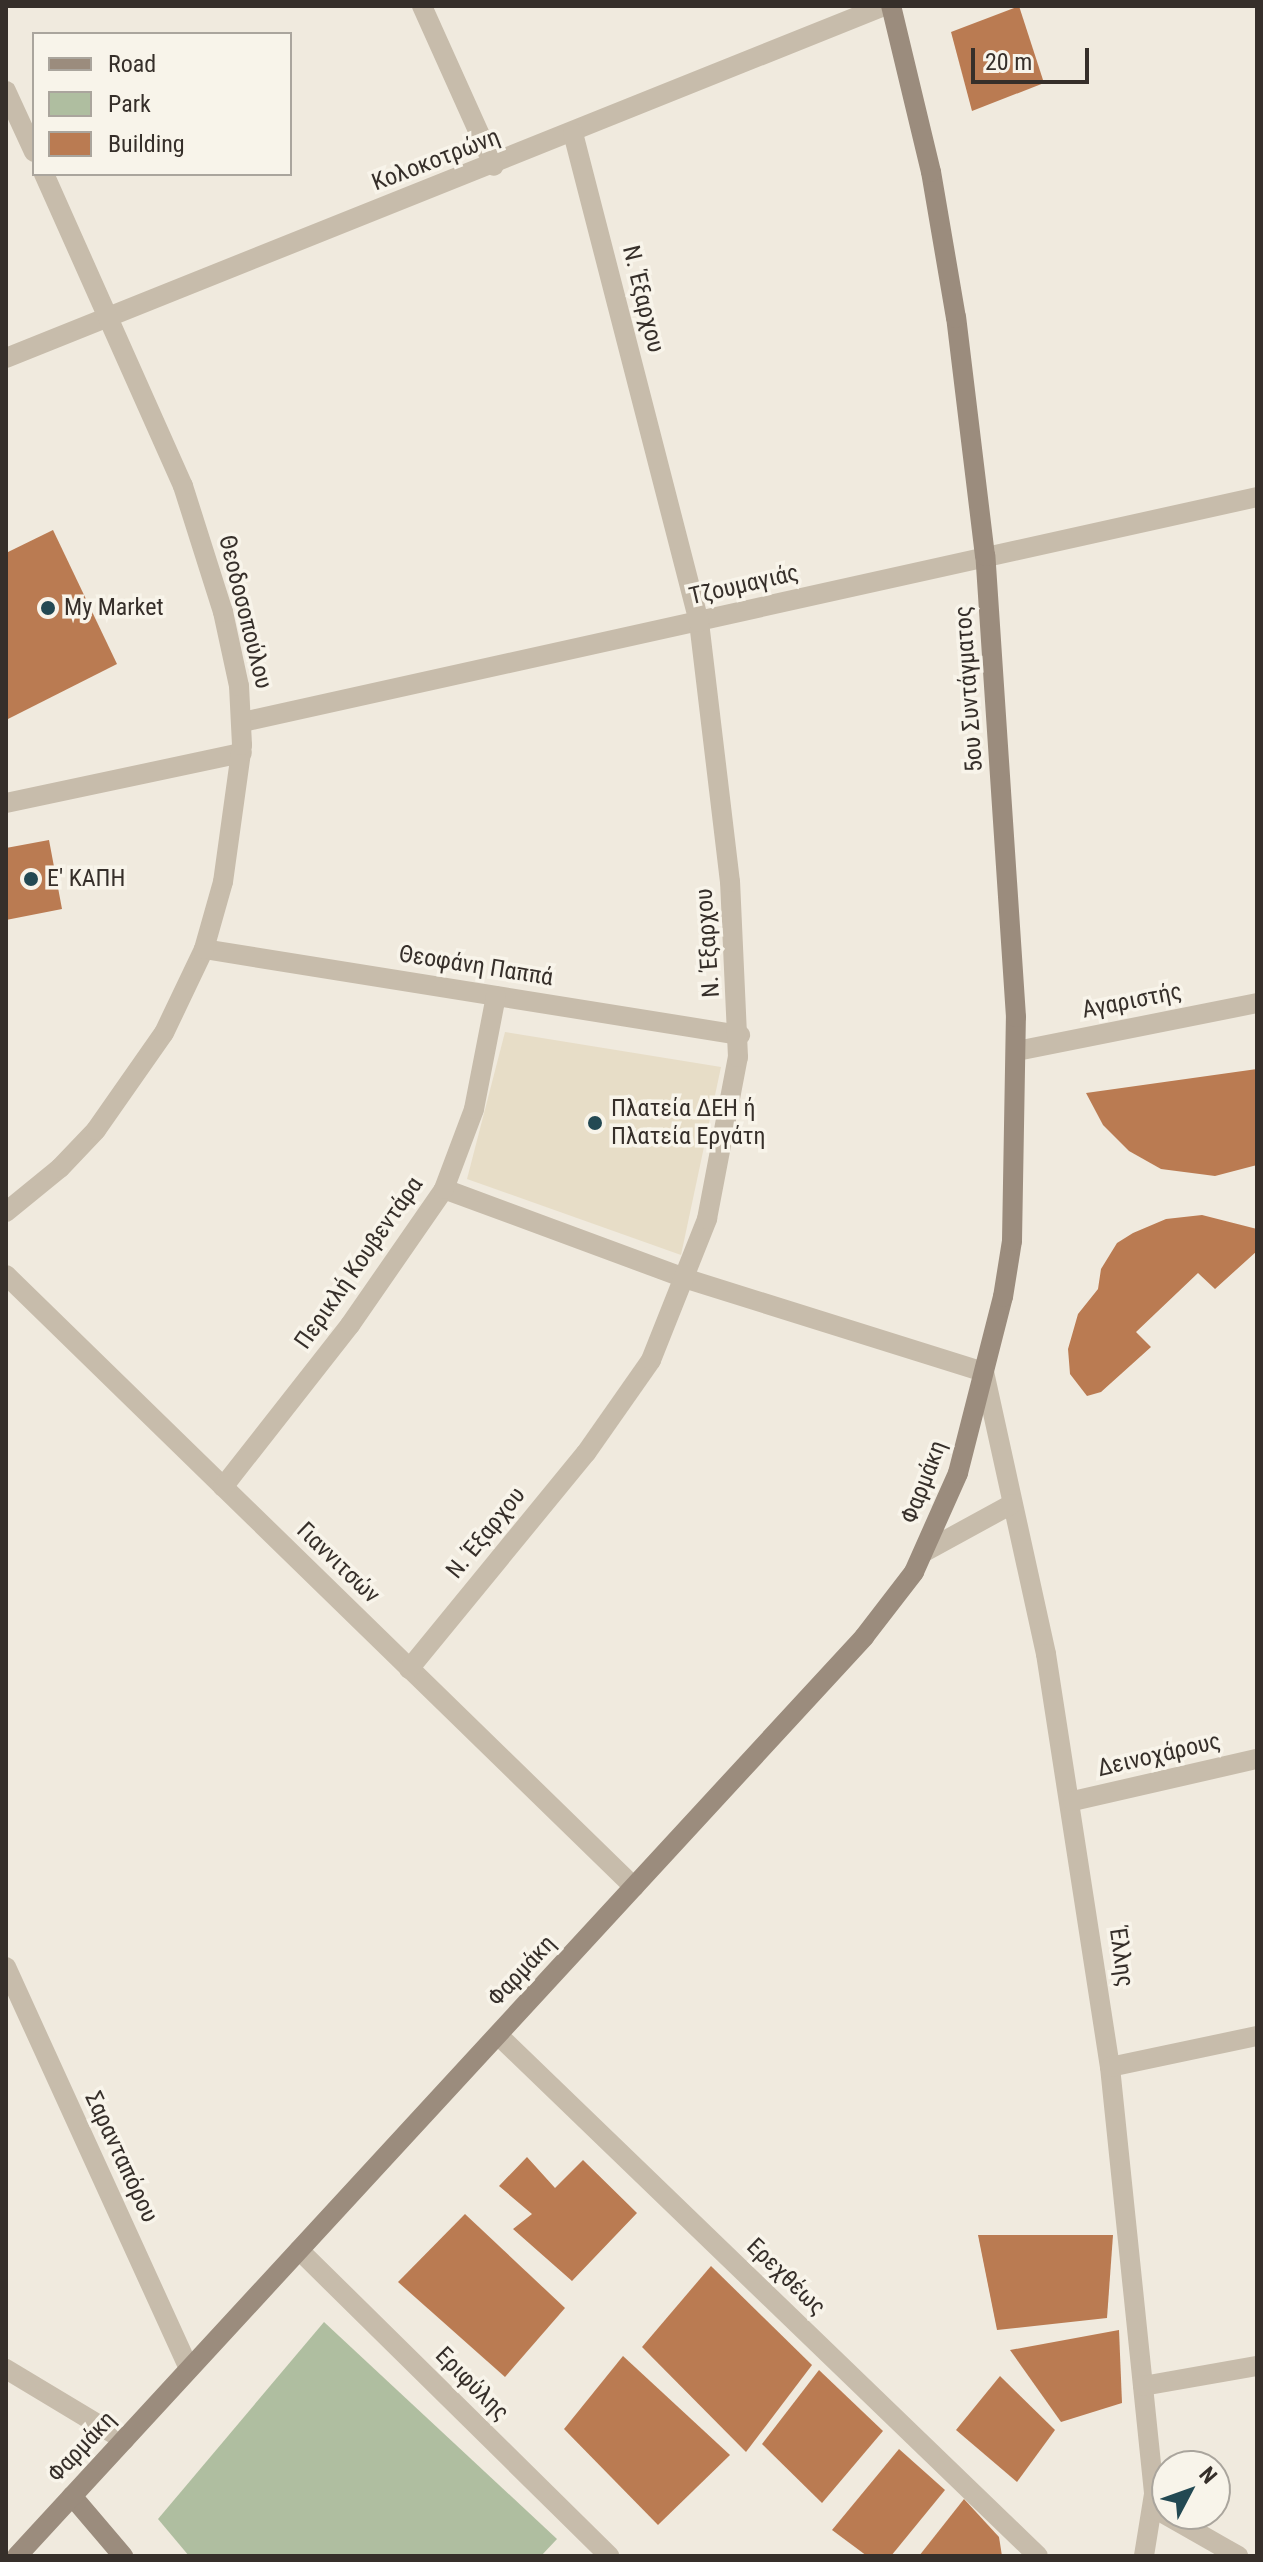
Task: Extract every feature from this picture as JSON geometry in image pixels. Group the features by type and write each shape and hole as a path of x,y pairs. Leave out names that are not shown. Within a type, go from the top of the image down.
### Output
{"street":[{"path":"422,6 494,166"},
{"name":"Κολοκοτρώνη","path":"6,358 494,166 884,6"},
{"name":"5ου Συντάγματος","path":"891,6 944,238 985,556 1017,1051 1012,1241 984,1372"},
{"path":"6,91 32,148"},
{"name":"Ν. Έξαρχου","path":"409,1669 631,1391 687,1279 728,1131 740,1035 730,882 699,622 573,133"},
{"name":"Θεοδοσοπούλου","path":"6,1212 60,1168 132,1084 164,1033 204,949 236,816 242,753 243,722 223,612 198,530 109,315 45,176"},
{"name":"Τζουμαγιάς","path":"243,722 1257,497"},
{"path":"6,803 242,753"},
{"name":"Θεοφάνη Παππά","path":"204,949 740,1035"},
{"name":"Περικλή Κουβεντάρα","path":"223,1487 350,1325 444,1189 474,1109 496,996"},
{"name":"Αγαριστής","path":"1017,1051 1257,1003"},
{"path":"444,1189 687,1279 984,1372"},
{"name":"Γιαννιτσών","path":"6,1275 634,1887"},
{"name":"Έλλης","path":"984,1372 1073,1801 1110,2067 1151,2475"},
{"name":"Φαρμάκη","path":"17,2556 873,1628 926,1551 962,1459 984,1372"},
{"path":"926,1551 1012,1504"},
{"name":"Δεινοχάρους","path":"1073,1801 1257,1759"},
{"name":"Σαρανταπόρου","path":"6,1967 189,2368"},
{"name":"Ερεχθέως","path":"498,2035 1038,2556"},
{"path":"1110,2067 1257,2036"},
{"name":"Εριφύλης","path":"299,2250 609,2556"},
{"path":"1143,2386 1257,2366"},
{"path":"6,2369 124,2440"},
{"path":"72,2496 123,2556"},
{"name":"Έλλης","path":"1144,2556 1151,2522"},
{"path":"1192,2530 1238,2556"}],"green space":[{"path":"324,2322 557,2539 541,2556 189,2556 158,2519"}],"shaded area":[{"name":"Πλατεία ΔΕΗ ή Πλατεία Εργάτη","path":"505,1032 721,1067 681,1255 467,1179"}],"building":[{"path":"1019,6 1044,83 972,111 951,32"},
{"name":"My Market","path":"53,530 117,664 6,720 6,553"},
{"name":"Ε' ΚΑΠΗ","path":"49,840 62,909 6,920 6,848"},
{"path":"1257,1069 1257,1165 1215,1176 1161,1169 1129,1151 1103,1125 1086,1093"},
{"path":"1202,1215 1257,1229 1257,1251 1215,1289 1198,1273 1136,1332 1151,1347 1101,1392 1087,1396 1070,1374 1068,1349 1078,1314 1098,1289 1101,1269 1117,1243 1166,1219"},
{"path":"527,2157 555,2188 583,2160 637,2213 572,2281 513,2229 532,2214 499,2186"},
{"path":"465,2214 565,2308 505,2377 398,2282"},
{"path":"978,2235 1113,2235 1107,2318 997,2330"},
{"path":"711,2266 812,2365 746,2452 642,2347"},
{"path":"1119,2330 1122,2403 1061,2422 1010,2350"},
{"path":"623,2356 730,2455 658,2525 564,2429"},
{"path":"819,2370 883,2431 822,2503 762,2444"},
{"path":"1000,2376 1055,2430 1017,2482 956,2430"},
{"path":"899,2449 945,2490 891,2556 867,2556 832,2530"},
{"path":"964,2499 999,2537 1002,2556 919,2556"}],"place":[{"name":"My Market","path":"48,608"},
{"name":"Ε' ΚΑΠΗ","path":"31,879"},
{"name":"Πλατεία ΔΕΗ ή Πλατεία Εργάτη","path":"595,1123"}]}
